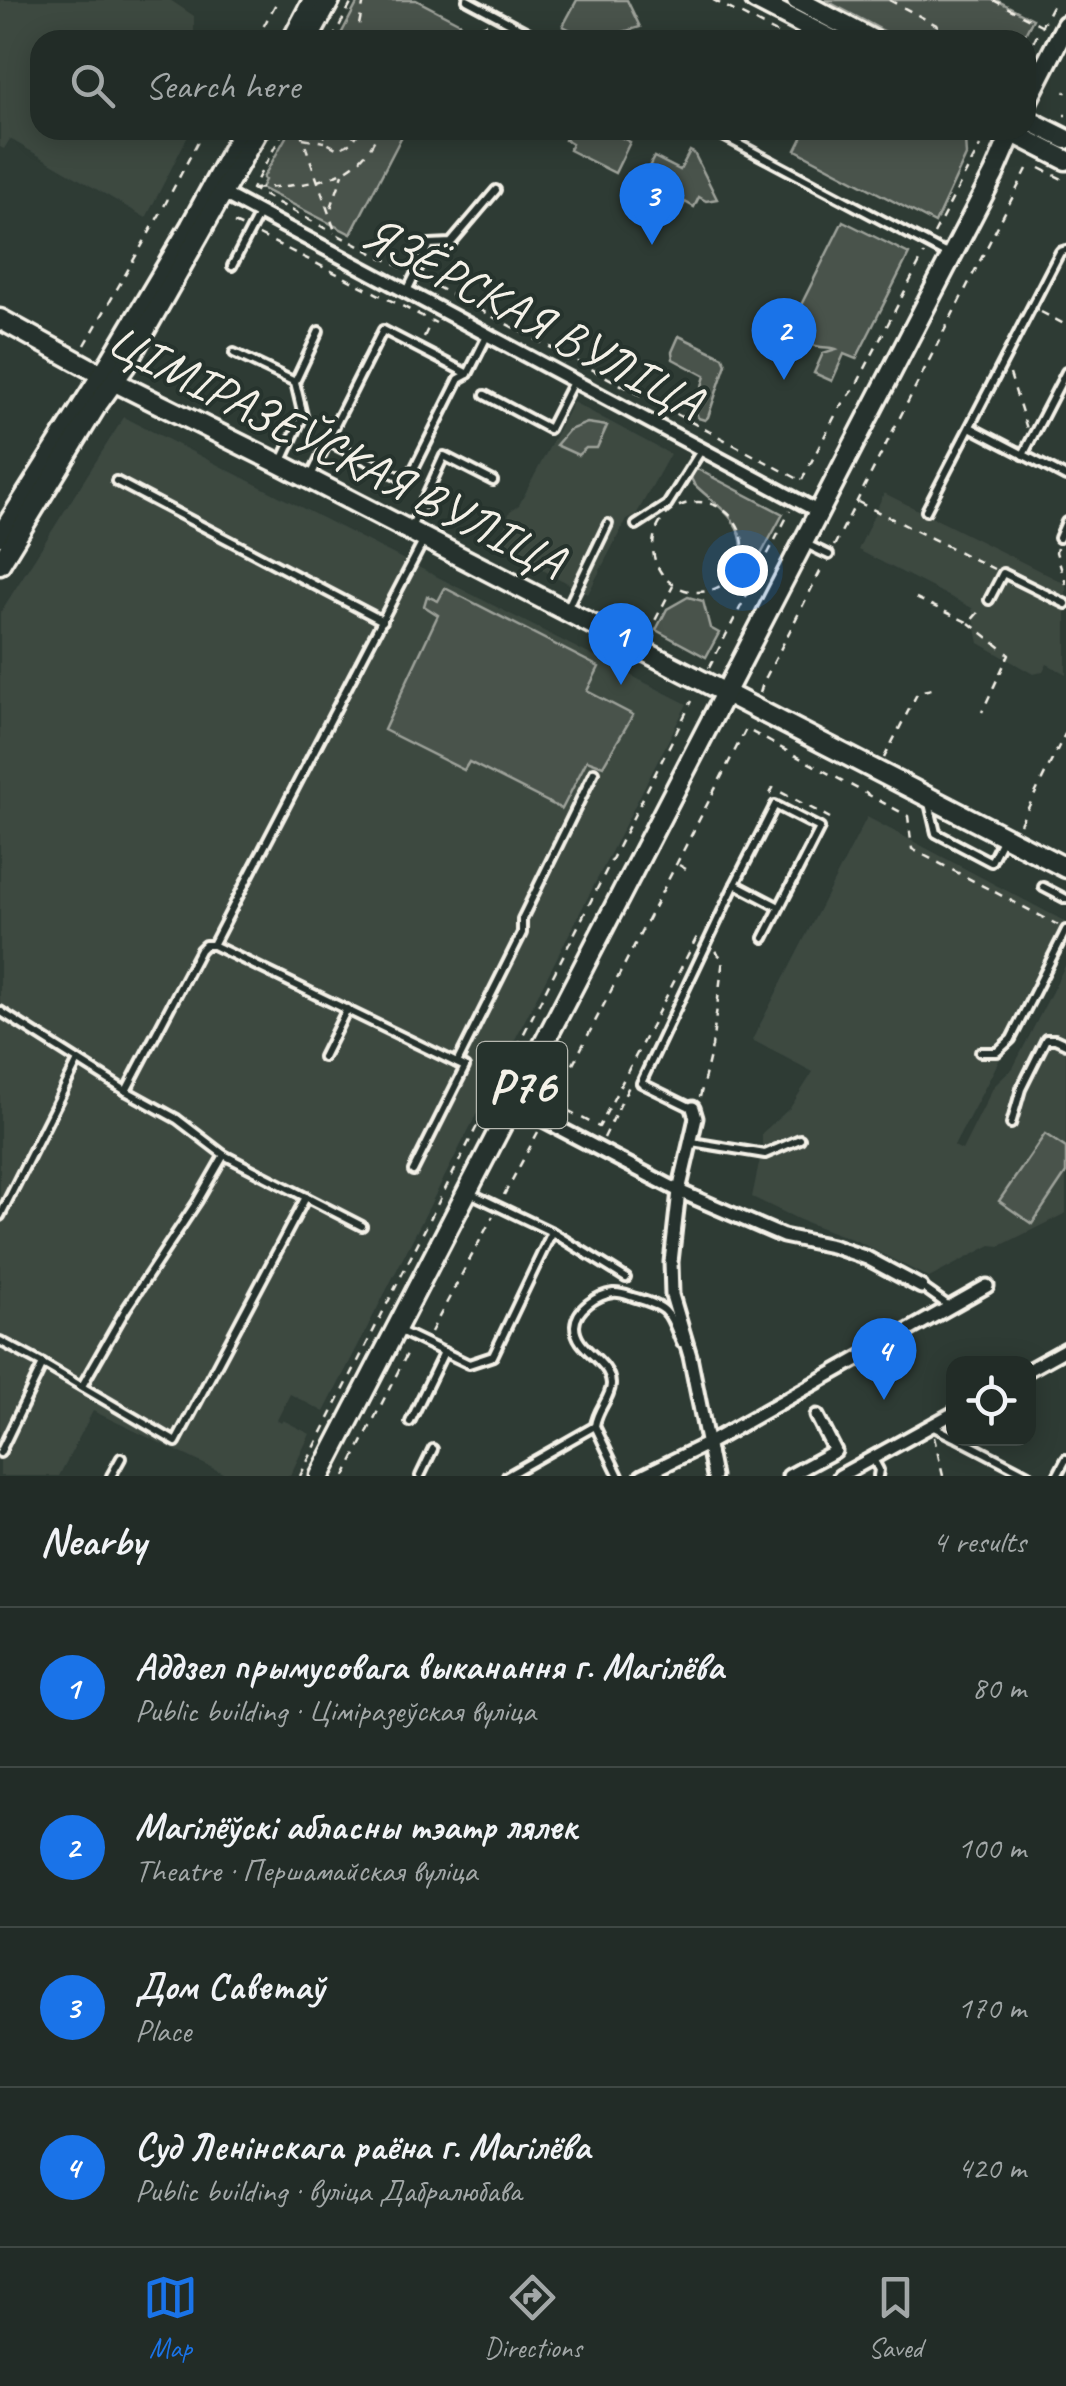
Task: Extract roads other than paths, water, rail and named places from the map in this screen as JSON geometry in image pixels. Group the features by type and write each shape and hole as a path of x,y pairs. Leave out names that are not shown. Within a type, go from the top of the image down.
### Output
{"main road":[{"path":"297,30 313,0"},
{"path":"314,30 330,0"},
{"path":"755,0 814,30"},
{"path":"797,0 855,30"},
{"path":"1036,84 1066,25"},
{"path":"1036,133 1066,140"},
{"path":"217,191 239,140"},
{"path":"0,564 217,191 251,140"},
{"name":"Р76","path":"320,1476 1010,140"},
{"path":"1034,140 1066,160"},
{"name":"ЦІМІРАЗЕЎСКАЯ ВУЛІЦА","path":"0,318 108,378 724,694 927,797 1011,833 1066,868"},
{"path":"0,536 108,378"}],"street":[{"name":"ЯЗЁРСКАЯ ВУЛІЦА","path":"217,191 819,512"},
{"path":"513,1104 680,1191 782,1236 867,1258 921,1287"},
{"path":"694,1113 671,1262 672,1295 690,1356 714,1476"},
{"path":"642,1476 707,1444 988,1286"},
{"path":"1036,1366 1066,1349"},
{"path":"790,1476 835,1450 818,1416"},
{"path":"840,1476 946,1418"}],"lane":[{"path":"467,0 523,30"},
{"path":"731,140 951,256"},
{"path":"406,292 430,244 451,242 496,190"},
{"path":"232,266 259,214"},
{"path":"926,511 1060,252 1066,250"},
{"path":"309,479 383,330 468,374"},
{"path":"280,464 304,416 295,382 319,331"},
{"path":"328,441 408,481 460,379 468,374 488,334"},
{"path":"234,353 295,382"},
{"path":"1023,455 1064,383 1066,372"},
{"path":"485,394 549,429 574,380"},
{"path":"970,427 1066,477"},
{"path":"636,526 668,505 702,449"},
{"path":"213,945 383,621 406,570 444,456 493,481"},
{"path":"116,481 383,621"},
{"path":"1059,538 1066,522"},
{"path":"566,612 608,524"},
{"path":"803,542 829,555"},
{"path":"990,600 1003,573 1066,604"},
{"path":"457,1063 522,932 522,919 594,772"},
{"path":"927,797 936,833 991,862 1011,833"},
{"path":"694,1113 641,1082 775,805 820,828 764,938"},
{"path":"735,884 779,908"},
{"path":"1043,887 1066,899"},
{"path":"980,1052 997,1052 1010,1039 1066,930"},
{"path":"126,1092 200,950 213,945 466,1067 414,1171"},
{"path":"322,1057 346,1009"},
{"path":"0,1011 126,1092 177,1119 224,1155 362,1226"},
{"path":"1011,1124 1022,1089 1046,1039 1066,1044"},
{"path":"0,1216 78,1061"},
{"path":"692,1142 765,1154 800,1140"},
{"path":"82,1386 224,1155"},
{"path":"468,1192 552,1232 626,1278"},
{"path":"0,1341 176,1442 306,1197"},
{"path":"397,1330 469,1364 493,1356 552,1232"},
{"path":"921,1287 950,1306"},
{"path":"619,1476 596,1426 596,1414 611,1383 608,1372 579,1340 575,1328 578,1318 588,1303 618,1292 660,1305 666,1309 682,1347 690,1356"},
{"path":"410,1422 444,1352"},
{"path":"0,1453 43,1364"},
{"path":"507,1476 596,1426"},
{"path":"932,1426 946,1433"},
{"path":"971,1446 1030,1476"},
{"path":"420,1476 433,1449"},
{"path":"112,1476 121,1458"},
{"path":"873,1458 878,1476"},
{"path":"1056,1476 1066,1459"}],"place":[{"name":"Дом Саветаў","path":"652,245"},
{"name":"Магілёўскі абласны тэатр лялек","path":"784,380"},
{"name":"Аддзел прымусовага выканання г. Магілёва","path":"621,685"},
{"name":"Суд Ленінскага раёна г. Магілёва","path":"884,1400"}]}
